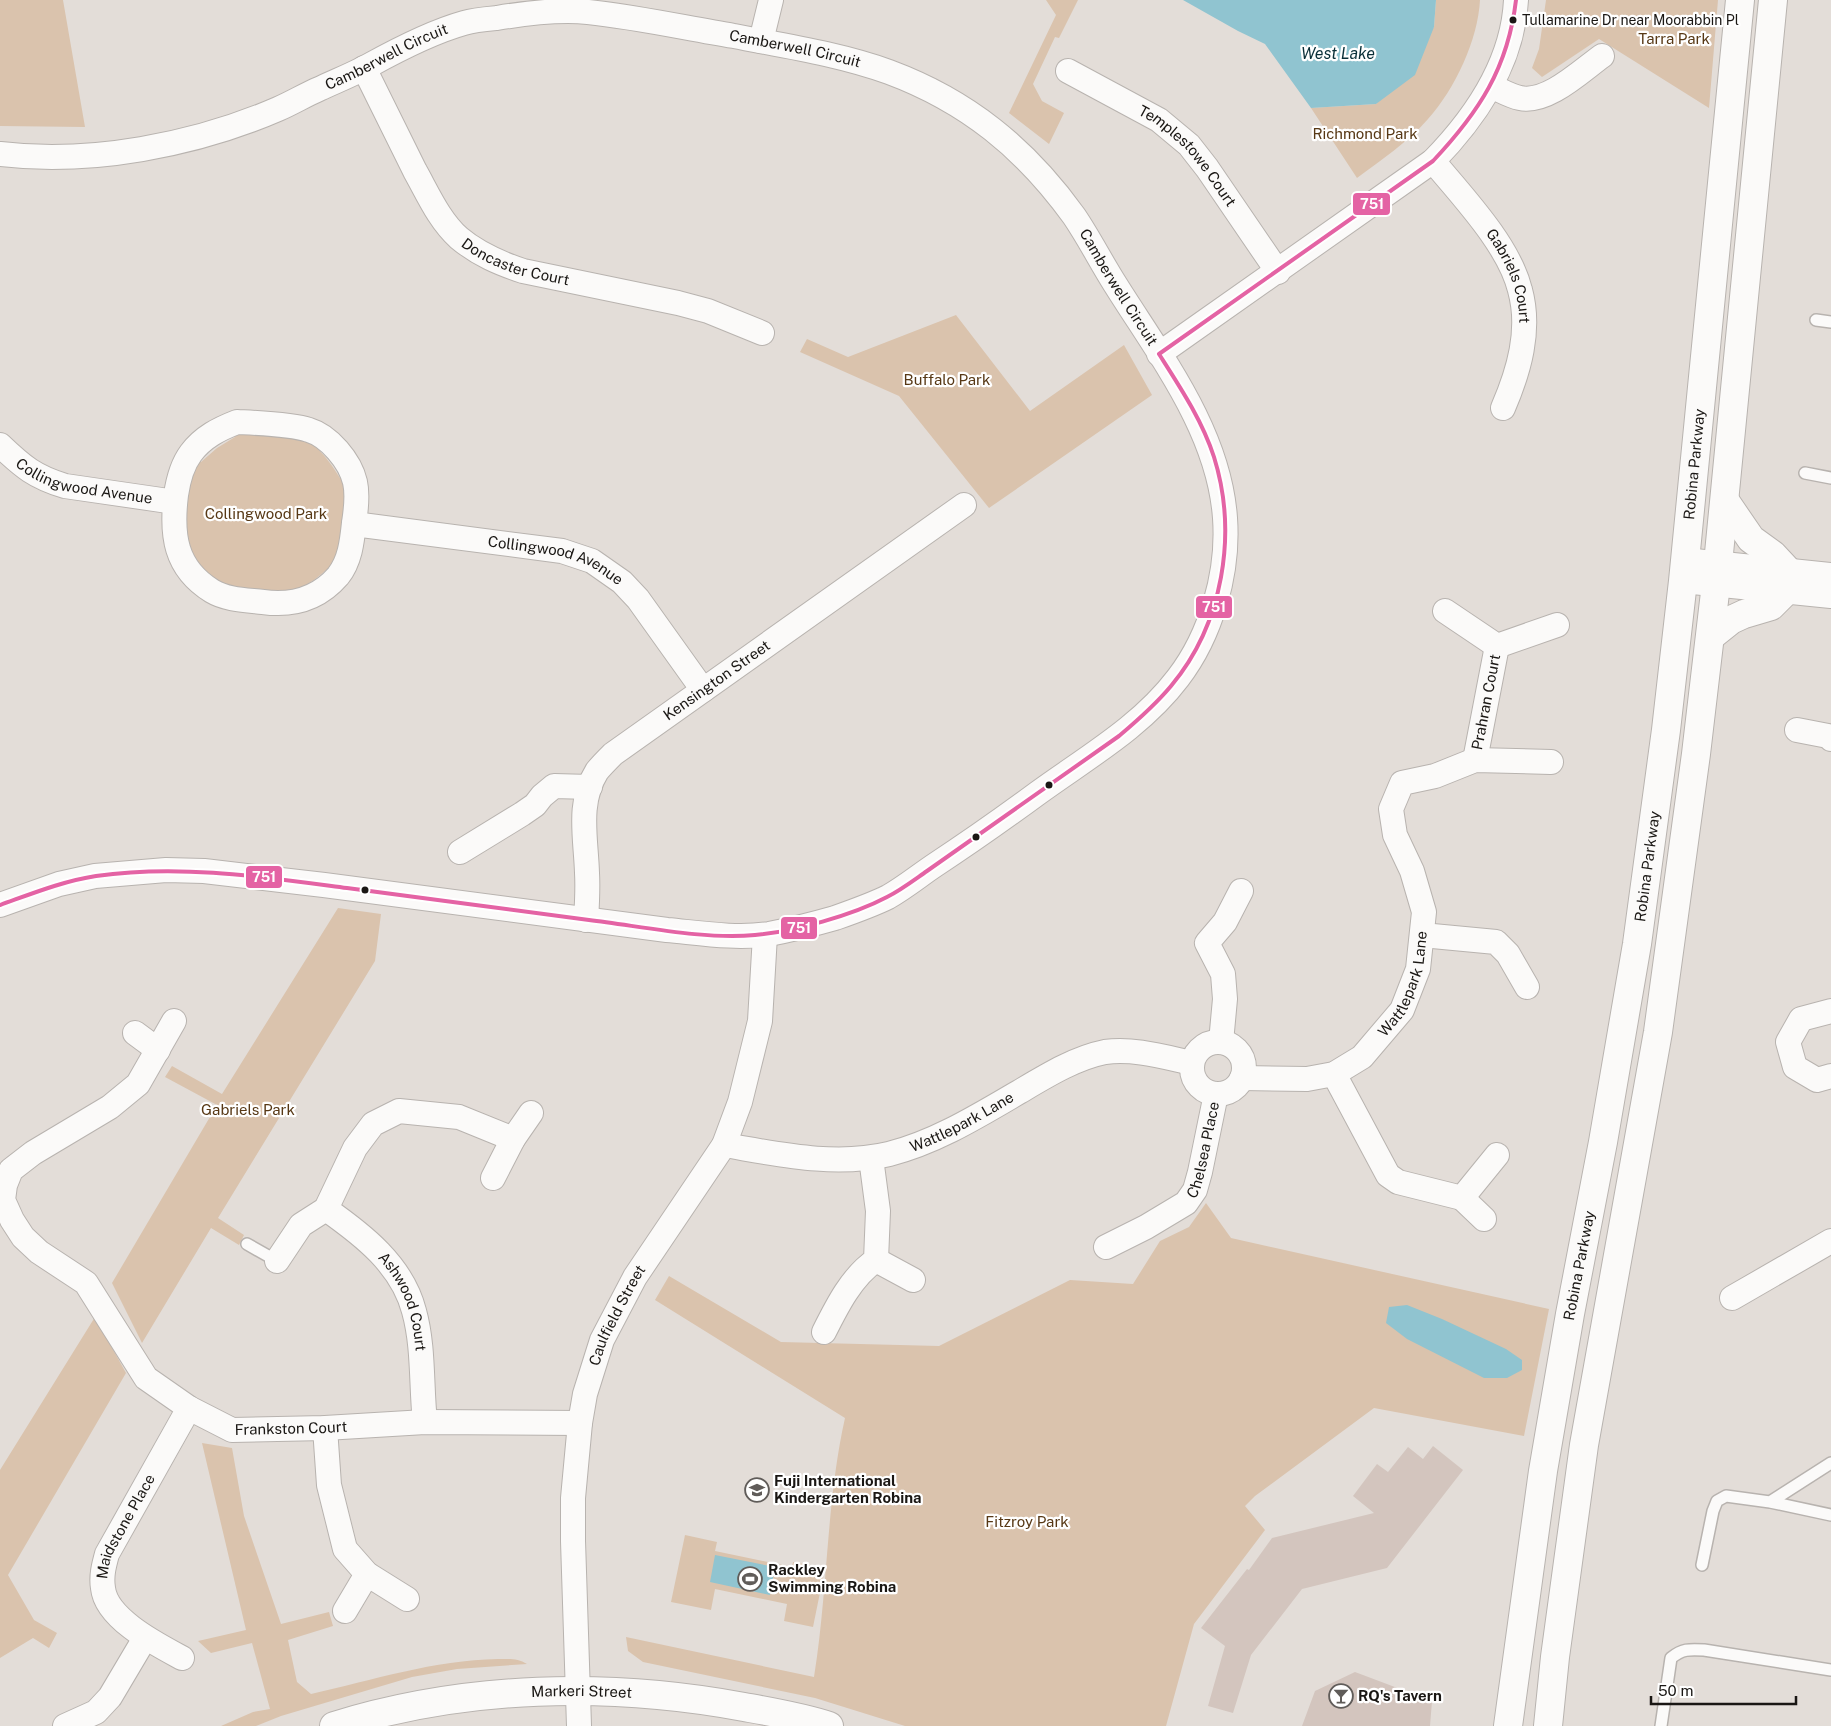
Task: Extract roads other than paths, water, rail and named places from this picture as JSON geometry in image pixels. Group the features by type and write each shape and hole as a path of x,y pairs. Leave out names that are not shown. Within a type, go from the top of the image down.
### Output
{"main road":[{"name":"Robina Parkway","path":"1508,1726 1545,1461 1637,944 1666,730 1684,570 1740,0"},
{"path":"1548,1726 1555,1657 1584,1445 1658,1032 1696,754 1725,501 1773,0"},
{"path":"1711,636 1731,620 1771,606 1787,581 1773,556 1751,539 1725,501"},
{"name":"Markeri Street","path":"334,1726 407,1707 465,1698 578,1690 675,1696 714,1701 829,1726"}],"street":[{"path":"761,41 771,0"},
{"path":"1159,354 1433,161 1465,127 1491,86 1510,40 1516,0"},
{"name":"Camberwell Circuit","path":"0,154 51,157 86,155 163,144 237,125 280,109 398,50 464,23 520,14 584,12 761,41 840,58 883,70 939,94 992,128 1021,152 1044,177 1077,221 1203,429 1215,460 1226,520 1225,550 1216,601 1198,646 1182,674 1150,710 1124,732 977,837 887,897 837,917 765,935 717,935 586,920 324,885 204,871 166,870 95,876 59,884 0,905"},
{"path":"1491,86 1520,98 1540,97 1602,56"},
{"name":"Doncaster Court","path":"364,68 439,215 457,236 477,252 498,263 523,271 678,303 708,311 762,332"},
{"name":"Templestowe Court","path":"1068,72 1159,120 1189,145 1207,168 1278,272"},
{"name":"Gabriels Court","path":"1433,161 1469,204 1496,242 1516,276 1521,291 1524,336 1518,370 1503,408"},
{"name":"Collingwood Avenue","path":"238,422 272,424 308,430 320,435 332,444 349,468 355,482 354,524 353,540 345,567 337,577 316,594 304,600 291,603 272,603 226,597 213,592 192,573 180,557 173,532 178,485 190,454 211,434 238,422"},
{"name":"Collingwood Avenue","path":"0,445 26,469 49,481 65,486 175,502"},
{"name":"Kensington Street","path":"586,920 587,874 583,826 585,805 590,787 598,771 613,754 964,506"},
{"name":"Collingwood Avenue","path":"354,524 555,550 592,561 622,582 638,599 703,690"},
{"path":"1684,570 1787,581 1831,596"},
{"path":"1787,581 1831,575"},
{"name":"Prahran Court","path":"1445,611 1496,646"},
{"name":"Prahran Court","path":"1496,646 1557,625"},
{"name":"Prahran Court","path":"1475,760 1496,646"},
{"path":"1797,730 1828,736 1831,739"},
{"name":"Prahran Court","path":"1402,783 1435,776 1475,760 1551,762"},
{"name":"Wattlepark Lane","path":"1242,1078 1307,1079 1334,1074 1362,1057 1402,1010 1418,969 1424,912 1412,871 1395,835 1391,809 1402,783"},
{"path":"460,852 522,814 554,786 590,787"},
{"path":"1221,1042 1225,998 1223,974 1207,943 1225,922 1241,891"},
{"name":"Caulfield Street","path":"579,1726 573,1515 580,1423 586,1394 602,1340 635,1277 724,1146 740,1102 760,1020 765,935"},
{"path":"1422,935 1496,942 1508,954 1527,987"},
{"path":"1831,1011 1801,1019 1788,1042 1795,1067 1817,1080 1831,1076"},
{"name":"Frankston Court","path":"174,1021 138,1084 110,1107 33,1153 12,1170 5,1185 3,1200 12,1220 23,1237 39,1252 86,1283 146,1378 189,1408 232,1430 324,1428 425,1422 580,1423"},
{"path":"134,1033 158,1050"},
{"path":"1221,1042 1230,1044 1238,1051 1244,1069 1242,1078 1233,1089 1225,1093 1216,1094 1202,1089 1195,1081 1192,1063 1197,1051 1204,1045 1221,1042"},
{"name":"Wattlepark Lane","path":"724,1146 835,1160 870,1158 921,1144 950,1131 1071,1063 1105,1052 1132,1052 1192,1063"},
{"path":"1334,1074 1388,1175 1398,1182 1462,1198 1484,1219"},
{"name":"Chelsea Place","path":"1106,1248 1186,1203 1195,1190 1200,1172 1216,1094"},
{"path":"277,1261 301,1225 326,1209 355,1148 373,1124 399,1111 459,1117 513,1139"},
{"path":"493,1178 513,1139 531,1113"},
{"path":"1462,1198 1497,1156"},
{"path":"870,1158 878,1211 876,1260"},
{"name":"Ashwood Court","path":"326,1209 352,1227 380,1252 400,1278 414,1311 420,1350 425,1422"},
{"path":"1732,1298 1831,1241"},
{"path":"876,1260 913,1280"},
{"path":"824,1332 837,1307 853,1283 866,1266 876,1260"},
{"name":"Maidstone Place","path":"182,1658 145,1638 123,1620 110,1605 103,1590 102,1571 107,1554 189,1408"},
{"path":"324,1428 329,1485 345,1549 367,1574 407,1599"},
{"path":"345,1611 367,1574"},
{"path":"64,1726 96,1712 110,1697 145,1638"}],"lane":[{"path":"1816,320 1831,322"},
{"path":"1805,473 1831,478"},
{"path":"247,1244 277,1261"},
{"path":"1770,1502 1831,1463"},
{"path":"1702,1565 1713,1511 1717,1501 1726,1496 1770,1502 1831,1515"},
{"path":"1661,1726 1671,1658 1689,1648 1831,1670"}],"water":[{"name":"West Lake","path":"1183,0 1436,0 1434,27 1415,75 1376,104 1311,108 1265,44"},
{"path":"1407,1305 1506,1349 1522,1360 1522,1370 1507,1378 1484,1378 1407,1339 1386,1323 1389,1307"},
{"path":"715,1555 775,1567 770,1595 710,1582"}],"place":[{"name":"Tullamarine Dr near Moorabbin Pl","path":"1513,20"},
{"name":"Fuji International Kindergarten Robina","path":"757,1490"},
{"name":"Rackley Swimming Robina","path":"750,1579"},
{"name":"RQ's Tavern","path":"1341,1696"}],"park label":[{"name":"Tarra Park","path":"1674,39"},
{"name":"Richmond Park","path":"1365,134"},
{"name":"Buffalo Park","path":"947,380"},
{"name":"Collingwood Park","path":"266,514"},
{"name":"Gabriels Park","path":"248,1110"},
{"name":"Fitzroy Park","path":"1027,1522"}]}
